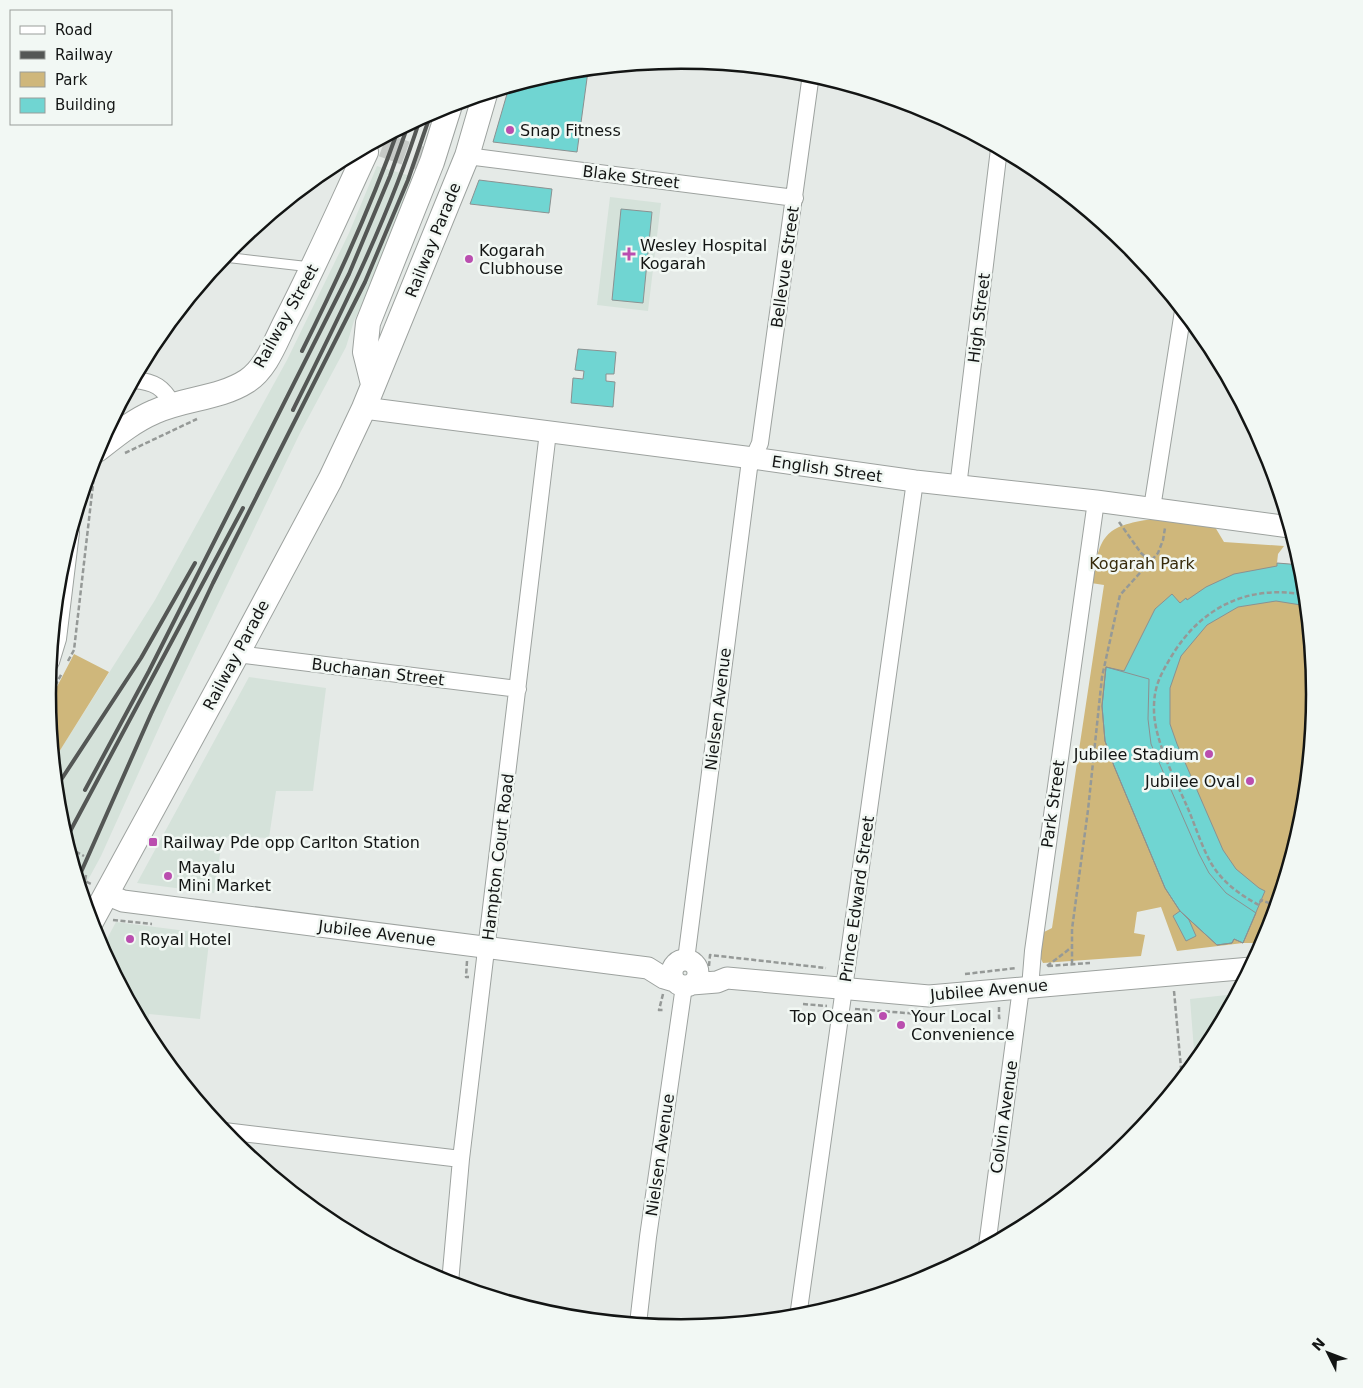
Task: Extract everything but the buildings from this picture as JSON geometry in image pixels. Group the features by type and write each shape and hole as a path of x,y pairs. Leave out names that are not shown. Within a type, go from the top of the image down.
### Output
{"main road":[{"name":"Railway Parade","path":"102,921 106,894 238,654 325,489 364,408 467,156 483,101"},
{"name":"Railway Parade","path":"373,384 365,352 368,323 427,160 446,115"},
{"name":"Railway Street","path":"111,439 154,412 173,405 222,393 249,380 264,363 371,152"}],"street":[{"name":"Bellevue Street","path":"753,458 760,443 810,83"},
{"name":"Blake Street","path":"467,156 794,198"},
{"name":"High Street","path":"958,486 999,156"},
{"path":"1159,509 1182,319"},
{"path":"140,381 157,385 166,392 173,405"},
{"name":"English Street","path":"364,408 753,458 915,482 1100,501 1283,525"},
{"name":"Hampton Court Road","path":"451,1275 461,1158 548,432"},
{"name":"Nielsen Avenue","path":"639,1318 648,1237 680,1012 749,468 753,458"},
{"name":"Prince Edward Street","path":"799,1308 915,482"},
{"name":"Park Street","path":"1027,981 1100,501"},
{"name":"Buchanan Street","path":"238,654 518,690"},
{"name":"Jubilee Avenue","path":"106,894 123,901 136,903 648,968 664,978 685,973 717,982 727,978 846,979 929,996 1027,981 1072,982 1243,969"},
{"name":"Colvin Avenue","path":"988,1238 1027,981"},
{"path":"236,1132 461,1158"}],"lane":[{"path":"233,258 314,267"}],"path":[{"path":"1100,501 1141,553 1151,562"},
{"path":"1072,964 1072,929 1088,810 1102,677 1120,595 1151,562 1158,553 1163,540 1159,509"},
{"path":"1271,904 1262,900 1259,905 1243,897 1212,864 1162,747 1155,727 1154,707 1156,688 1161,672 1191,629 1206,616 1242,597 1281,592 1298,594"},
{"path":"77,852 84,856"},
{"path":"102,921 158,924"},
{"path":"961,974 1027,981 1072,947"},
{"path":"467,960 466,977 483,977"},
{"path":"680,1012 659,1010 685,973 846,979"},
{"path":"1174,989 1181,1070"}],"shaded area":[{"path":"377,166 417,178 393,242 354,321 346,347 300,433 167,710 101,856 86,884 68,816 60,751 155,600 287,360 349,233"},
{"name":"Wesley Hospital Kogarah","path":"610,197 661,203 648,311 597,305"},
{"path":"249,677 326,688 313,791 276,791 269,838 228,836 221,848 214,893 137,883"},
{"path":"116,922 210,934 200,1019 149,1014 148,1020 121,971 107,939"},
{"path":"1229,995 1194,1051 1190,999"}],"green space":[{"name":"Jubilee Stadium","path":"1153,519 1215,527 1224,542 1284,546 1278,554 1277,563 1293,564 1295,572 1301,612 1307,694 1301,776 1295,816 1274,895 1255,943 1177,951 1161,907 1137,912 1134,933 1145,935 1141,956 1043,963 1040,957 1042,933 1052,928 1104,585 1091,583 1094,567 1102,544 1107,536 1124,525"},
{"path":"74,654 109,672 60,751 58,735 56,688"}],"tunnel":[{"path":"383,145 422,159"}],"railway":[{"path":"82,870 151,714 213,583 365,282 408,180 428,123"},
{"path":"293,410 362,267 393,194 417,127"},
{"path":"85,790 149,671 349,274 390,176 405,133"},
{"path":"302,351 353,242 377,187 395,139"},
{"path":"71,829 243,508"},
{"path":"62,778 141,658 195,563"}],"place":[{"name":"Snap Fitness","path":"510,130"},
{"name":"Wesley Hospital Kogarah","path":"629,254"},
{"name":"Kogarah Clubhouse","path":"469,259"},
{"name":"Jubilee Stadium","path":"1209,754"},
{"name":"Jubilee Oval","path":"1250,781"},
{"name":"Railway Pde opp Carlton Station","path":"153,842"},
{"name":"Mayalu Mini Market","path":"168,876"},
{"name":"Royal Hotel","path":"130,939"},
{"name":"Top Ocean","path":"883,1016"},
{"name":"Your Local Convenience","path":"901,1025"}],"park label":[{"name":"Kogarah Park","path":"1142,563"}]}
